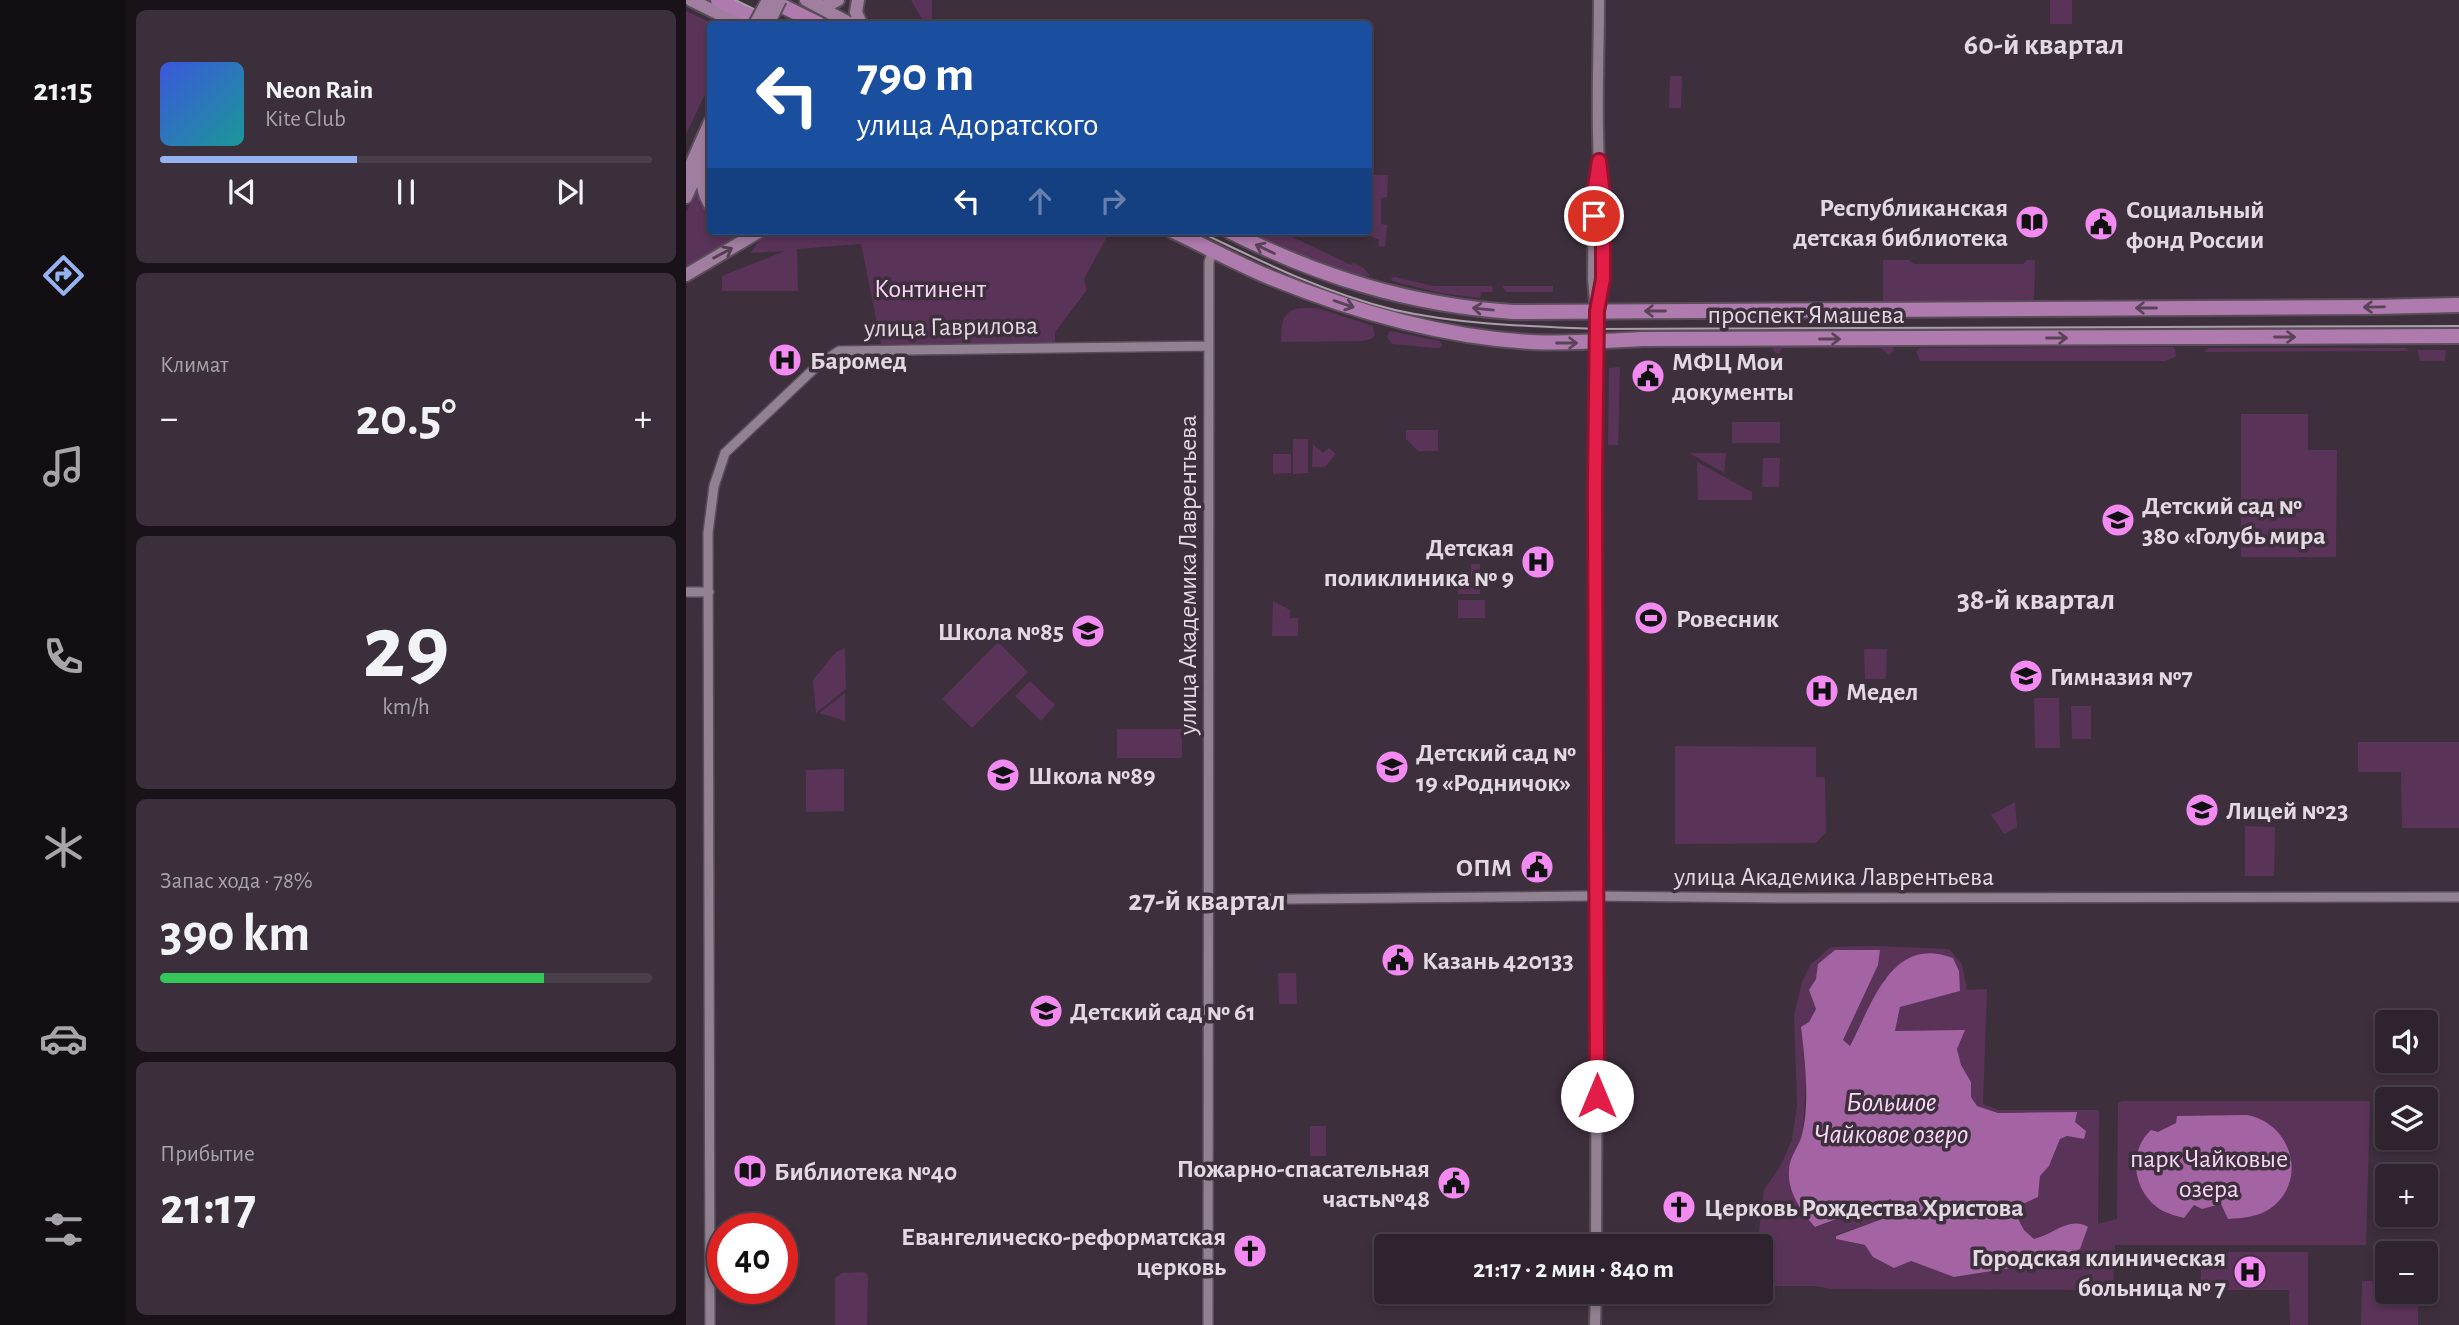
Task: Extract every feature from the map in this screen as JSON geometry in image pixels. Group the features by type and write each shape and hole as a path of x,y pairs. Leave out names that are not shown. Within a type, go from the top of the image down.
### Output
{"main road":[{"path":"718,0 761,21"},
{"path":"757,21 769,0 813,21"},
{"path":"769,21 780,0"},
{"path":"808,1 824,7 838,0"},
{"path":"858,0 856,12 860,21"},
{"path":"696,1 734,21"},
{"path":"808,1 845,21"},
{"path":"686,154 707,141"},
{"path":"686,176 707,141"},
{"path":"686,197 707,141"},
{"path":"707,165 702,179 707,199"},
{"path":"686,275 753,235"},
{"name":"проспект Ямашева","path":"1181,235 1267,276 1355,308 1450,332 1521,341 2459,337"},
{"name":"проспект Ямашева","path":"1237,235 1318,272 1377,290 1431,302 1513,312 2360,307 2459,304"}],"street":[{"path":"1596,1234 1597,311 1603,279 1603,195 1599,161 1599,0"},
{"name":"улица Академика Лаврентьева","path":"1208,1325 1209,262 1213,250"},
{"name":"улица Гаврилова","path":"710,1325 709,592 711,509 717,473 725,453 818,365 839,351 1209,346"},
{"path":"686,592 709,592"},
{"name":"улица Академика Лаврентьева","path":"1208,900 1597,896 2459,897"},
{"path":"1595,1304 1595,1325"}],"green space":[{"path":"911,0 932,0 932,21 923,21"},
{"path":"2050,0 2072,0 2072,24 2050,24"},
{"path":"686,11 708,21 707,90 686,134"},
{"path":"1670,76 1682,76 1681,108 1669,108"},
{"path":"1372,175 1388,175 1387,197 1381,198 1381,224 1387,225 1385,247 1378,246 1379,240 1368,235 1372,235"},
{"path":"701,183 699,203 707,212 707,235 750,235 686,267 686,212"},
{"name":"Континент","path":"764,235 1108,235 1084,279 1087,290 1055,332 1055,344 881,344 861,244 797,249 798,291 722,291 722,276 785,251 750,253"},
{"path":"1257,235 1288,235 1351,265 1353,263 1364,268 1370,276 1345,273"},
{"path":"1883,260 1909,260 1914,264 2023,264 2027,260 2035,260 2034,301 1883,302"},
{"path":"1391,278 1433,286 1492,286 1493,292 1481,292 1480,298 1440,293 1392,281"},
{"path":"1502,286 1553,286 1553,292 1506,292"},
{"path":"1300,308 1317,308 1373,326 1375,335 1371,339 1361,341 1281,342 1285,316"},
{"path":"1390,331 1440,341 1442,345 1435,348 1392,344 1387,337"},
{"path":"1893,346 1894,350 1889,355 1881,348 1782,348 1779,354 1774,352 1773,347"},
{"path":"2172,347 2176,357 2165,361 1920,361 1916,351 1920,348"},
{"path":"2209,348 2406,348 2409,351 2205,352"},
{"path":"2417,350 2446,350 2445,361 2420,361"},
{"path":"1620,367 1618,445 1608,445 1609,368"},
{"path":"2241,414 2308,414 2308,450 2337,450 2336,557 2241,557"},
{"path":"1732,422 1780,422 1780,443 1732,443"},
{"path":"1406,430 1438,430 1438,451 1418,451 1406,439"},
{"path":"1293,439 1308,439 1308,473 1293,474"},
{"path":"1313,444 1323,453 1329,448 1336,454 1325,467 1312,467"},
{"path":"1689,453 1726,453 1724,473"},
{"path":"1273,454 1291,454 1291,473 1273,474"},
{"path":"1763,458 1780,458 1779,487 1762,487"},
{"path":"1697,462 1752,492 1752,500 1698,500"},
{"path":"1471,564 1480,564 1480,594 1458,594 1458,579 1471,579"},
{"path":"1458,600 1485,600 1485,618 1458,618"},
{"path":"1273,601 1290,610 1290,618 1298,618 1298,636 1272,636"},
{"path":"998,642 1028,672 972,728 942,699"},
{"path":"845,648 846,689 816,713 813,680 836,652"},
{"path":"1864,649 1887,649 1886,679 1865,679"},
{"path":"1030,681 1055,705 1041,721 1015,696"},
{"path":"845,693 845,721 819,713"},
{"path":"2034,698 2059,698 2060,748 2035,748"},
{"path":"2071,706 2091,706 2091,739 2072,739"},
{"path":"1117,729 1182,729 1182,758 1117,758"},
{"path":"2358,742 2459,742 2459,828 2402,828 2401,772 2358,772"},
{"path":"1675,746 1816,747 1816,777 1825,777 1826,832 1816,843 1675,844"},
{"path":"844,769 844,811 806,812 806,770"},
{"path":"2015,802 2017,827 2004,834 1991,815"},
{"path":"2245,826 2275,827 2274,876 2245,876"},
{"name":"парк Чайковые озера","path":"1831,947 1949,949 1962,964 1967,990 1987,989 1983,1104 1998,1110 2099,1110 2098,1224 2117,1219 2118,1103 2122,1101 2370,1101 2366,1245 2115,1245 2113,1290 1832,1289 1773,1286 1773,1234 1760,1234 1759,1231 1764,1190 1781,1165 1792,1140 1797,1105 1794,1015 1802,982 1811,964","holes":["1885,978 1960,991 1900,1007 1895,1031 1957,1049 1961,1066 1971,1082 1971,1097 1977,1106 1998,1113 2024,1112 2077,1138 2067,1136 2060,1139 2049,1166 2040,1176 2038,1197 2023,1204 2015,1213 2024,1230 2034,1239 2088,1227 2080,1249 2056,1261 1955,1277 1910,1261 1874,1257 1865,1245 1836,1239 1836,1235 1893,1215 1891,1199 1816,1227 1789,1170 1803,1134 1809,1022 1816,1009 1809,990 1816,979 1859,1002 1842,1040 1850,1046"]},
{"path":"1278,973 1296,973 1297,1004 1279,1004"},
{"path":"1310,1126 1326,1126 1326,1156 1310,1156"},
{"path":"2201,1252 2308,1252 2308,1325 2290,1325 2289,1290 2201,1290"},
{"path":"863,1272 868,1278 867,1325 835,1325 835,1278 842,1273"},
{"path":"2362,1281 2375,1281 2375,1304 2418,1304 2418,1325 2361,1325"}],"water":[{"name":"Большое Чайковое озеро","path":"1835,950 1880,950 1878,965 1843,1040 1850,1046 1876,994 1899,964 1914,956 1932,953 1953,958 1959,971 1960,991 1900,1007 1895,1031 1965,1030 1957,1049 1961,1065 1971,1082 1971,1097 1977,1106 1998,1113 2077,1112 2075,1122 2086,1131 2084,1139 2067,1136 2060,1139 2049,1166 2040,1176 2038,1197 2023,1204 2015,1213 2024,1230 2034,1239 2068,1225 2081,1224 2088,1227 2080,1249 2056,1261 1954,1277 1911,1261 1894,1268 1873,1257 1865,1245 1836,1239 1836,1236 1893,1215 1891,1199 1815,1227 1810,1221 1796,1201 1789,1178 1789,1166 1802,1135 1806,1109 1801,1027 1809,1022 1816,1009 1809,990 1816,979 1818,964"},
{"path":"2247,1115 2262,1120 2275,1129 2290,1154 2292,1168 2289,1183 2283,1196 2271,1208 2256,1215 2228,1219 2221,1204 2202,1209 2194,1205 2184,1218 2165,1212 2145,1195 2136,1162 2143,1139 2151,1130 2158,1132 2176,1123 2177,1116"}],"tram line":[{"path":"735,0 779,21"},
{"path":"1206,235 1294,276 1369,303 1420,315 1496,324 1597,329 2459,326"}],"place":[{"name":"Республиканская детская библиотека","path":"2032,222"},
{"name":"Социальный фонд России","path":"2101,224"},
{"name":"Баромед","path":"785,360"},
{"name":"МФЦ Мои документы","path":"1648,376"},
{"name":"Детский сад № 380 «Голубь мира","path":"2118,520"},
{"name":"Детская поликлиника № 9","path":"1538,562"},
{"name":"Ровесник","path":"1651,618"},
{"name":"Школа №85","path":"1088,631"},
{"name":"Гимназия №7","path":"2026,676"},
{"name":"Медел","path":"1822,691"},
{"name":"Детский сад № 19 «Родничок»","path":"1392,767"},
{"name":"Школа №89","path":"1003,775"},
{"name":"Лицей №23","path":"2202,810"},
{"name":"ОПМ","path":"1537,867"},
{"name":"Казань 420133","path":"1398,960"},
{"name":"Детский сад № 61","path":"1046,1011"},
{"name":"Библиотека №40","path":"750,1171"},
{"name":"Пожарно-спасательная часть№48","path":"1454,1183"},
{"name":"Церковь Рождества Христова","path":"1679,1207"},
{"name":"Евангелическо-реформатская церковь","path":"1250,1251"},
{"name":"Городская клиническая больница № 7","path":"2250,1272"}],"district":[{"name":"60-й квартал","path":"2044,44"},
{"name":"38-й квартал","path":"2036,599"},
{"name":"27-й квартал","path":"1207,900"}],"route":[{"path":"1594,216 1599,161 1603,195 1603,279 1597,311 1595,485 1597,1096"}]}
